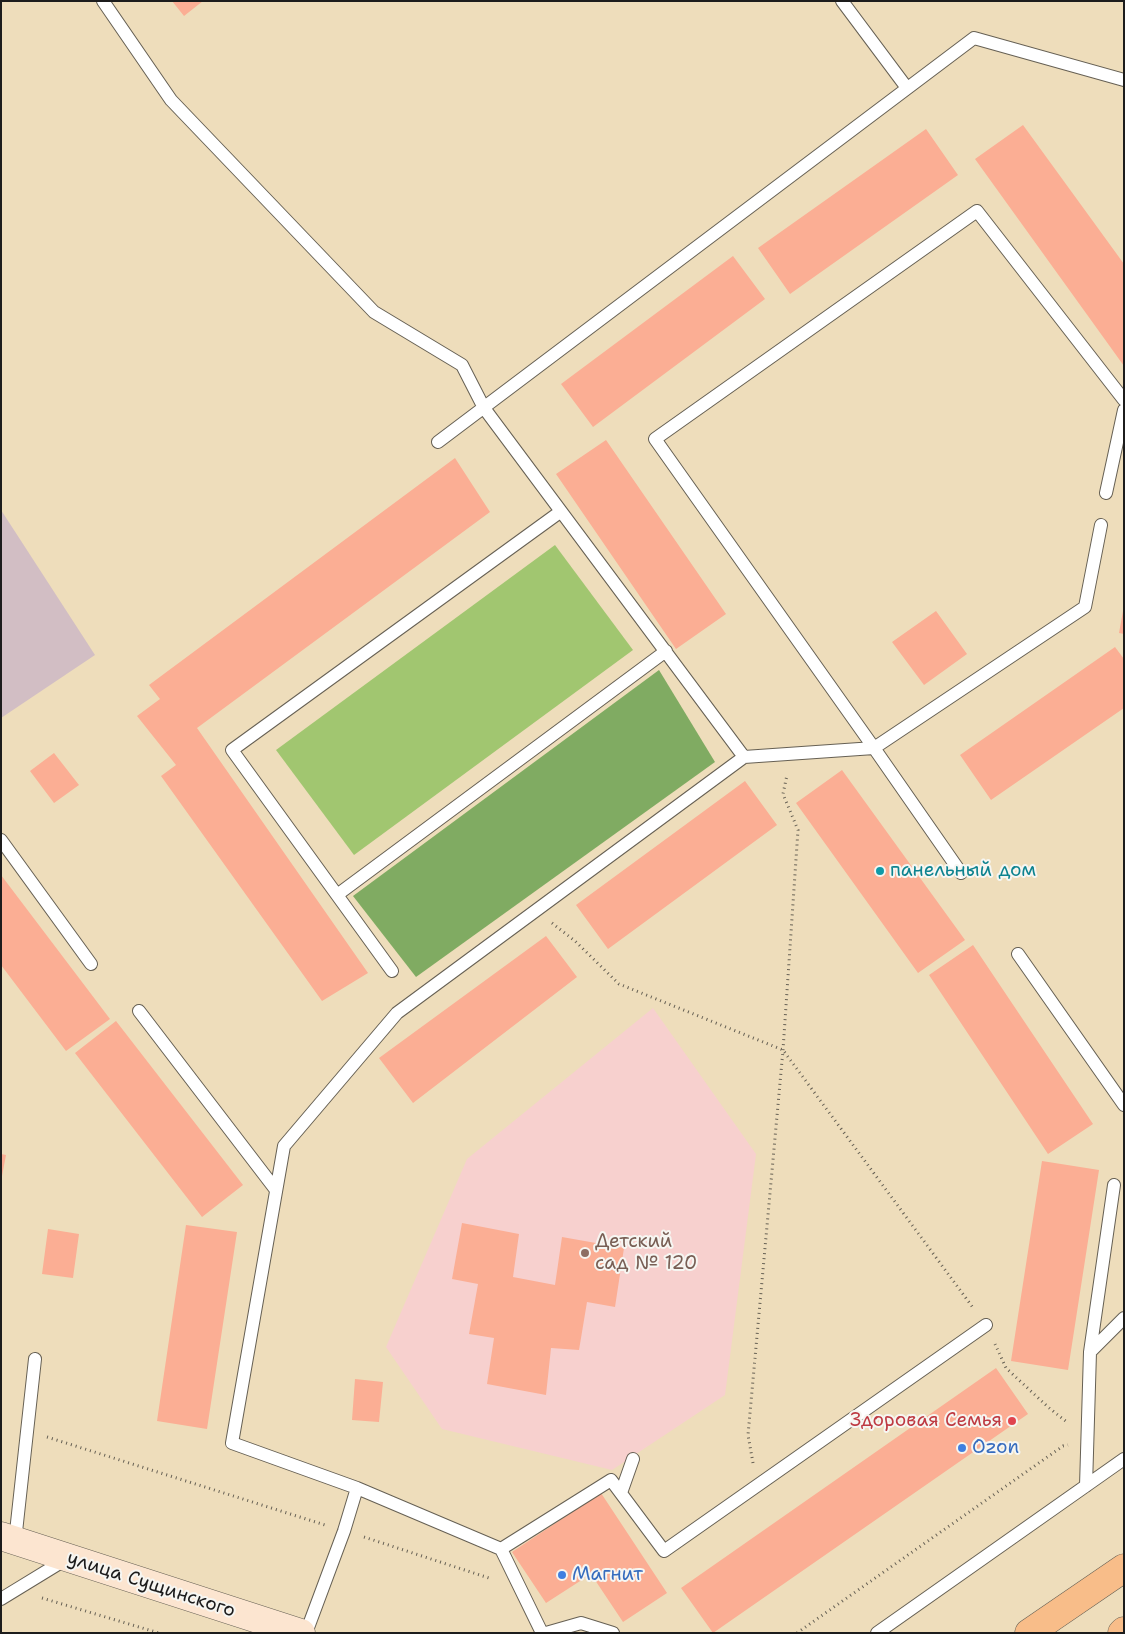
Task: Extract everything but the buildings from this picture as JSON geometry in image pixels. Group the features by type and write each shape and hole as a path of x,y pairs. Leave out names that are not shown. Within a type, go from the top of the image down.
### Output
{"main road":[{"path":"1030,1633 1124,1568"}],"street":[{"name":"улица Сущинского","path":"8,1539 300,1633"}],"lane":[{"path":"102,1 171,100 374,312 462,365 484,408 744,758"},
{"path":"842,1 908,88"},
{"path":"438,442 974,38 1124,80"},
{"path":"961,873 655,439 977,212 1124,400"},
{"path":"1106,493 1124,410"},
{"path":"392,971 232,750 560,512"},
{"path":"542,1633 500,1549 357,1488 232,1443 284,1146 397,1013 744,758 874,748 1085,607 1101,526"},
{"path":"337,895 666,651"},
{"path":"1,840 91,964"},
{"path":"1018,954 1124,1105"},
{"path":"139,1011 276,1190"},
{"path":"1086,1486 1090,1352 1114,1185"},
{"path":"1090,1352 1124,1318"},
{"path":"500,1549 611,1480 664,1552 986,1325"},
{"path":"8,1539 27,1431 35,1359"},
{"path":"621,1493 633,1459"},
{"path":"877,1633 1124,1459"},
{"path":"306,1633 344,1531 357,1488"},
{"path":"1,1599 68,1558"},
{"path":"546,1633 581,1623 613,1633"}],"path":[{"path":"757,1486 748,1435 783,1050 798,830 783,794 790,754"},
{"path":"536,910 575,941 619,984 783,1050 986,1325 1006,1368 1048,1407 1088,1438"},
{"path":"27,1431 519,1588"},
{"path":"797,1633 1063,1446 1088,1438"},
{"path":"16,1590 159,1633"}],"shaded area":[{"path":"1,510 95,655 1,718"},
{"name":"Детский сад № 120","path":"653,1008 756,1154 725,1395 612,1470 442,1429 386,1347 467,1159"}],"green space":[{"path":"555,545 633,650 354,855 276,750"},
{"path":"659,670 715,762 416,977 353,896"}],"place":[{"name":"панельный дом","path":"880,871"},
{"name":"Детский сад № 120","path":"585,1253"},
{"name":"Здоровая Семья","path":"1012,1421"},
{"name":"Ozon","path":"962,1448"},
{"name":"Магнит","path":"562,1575"}]}
